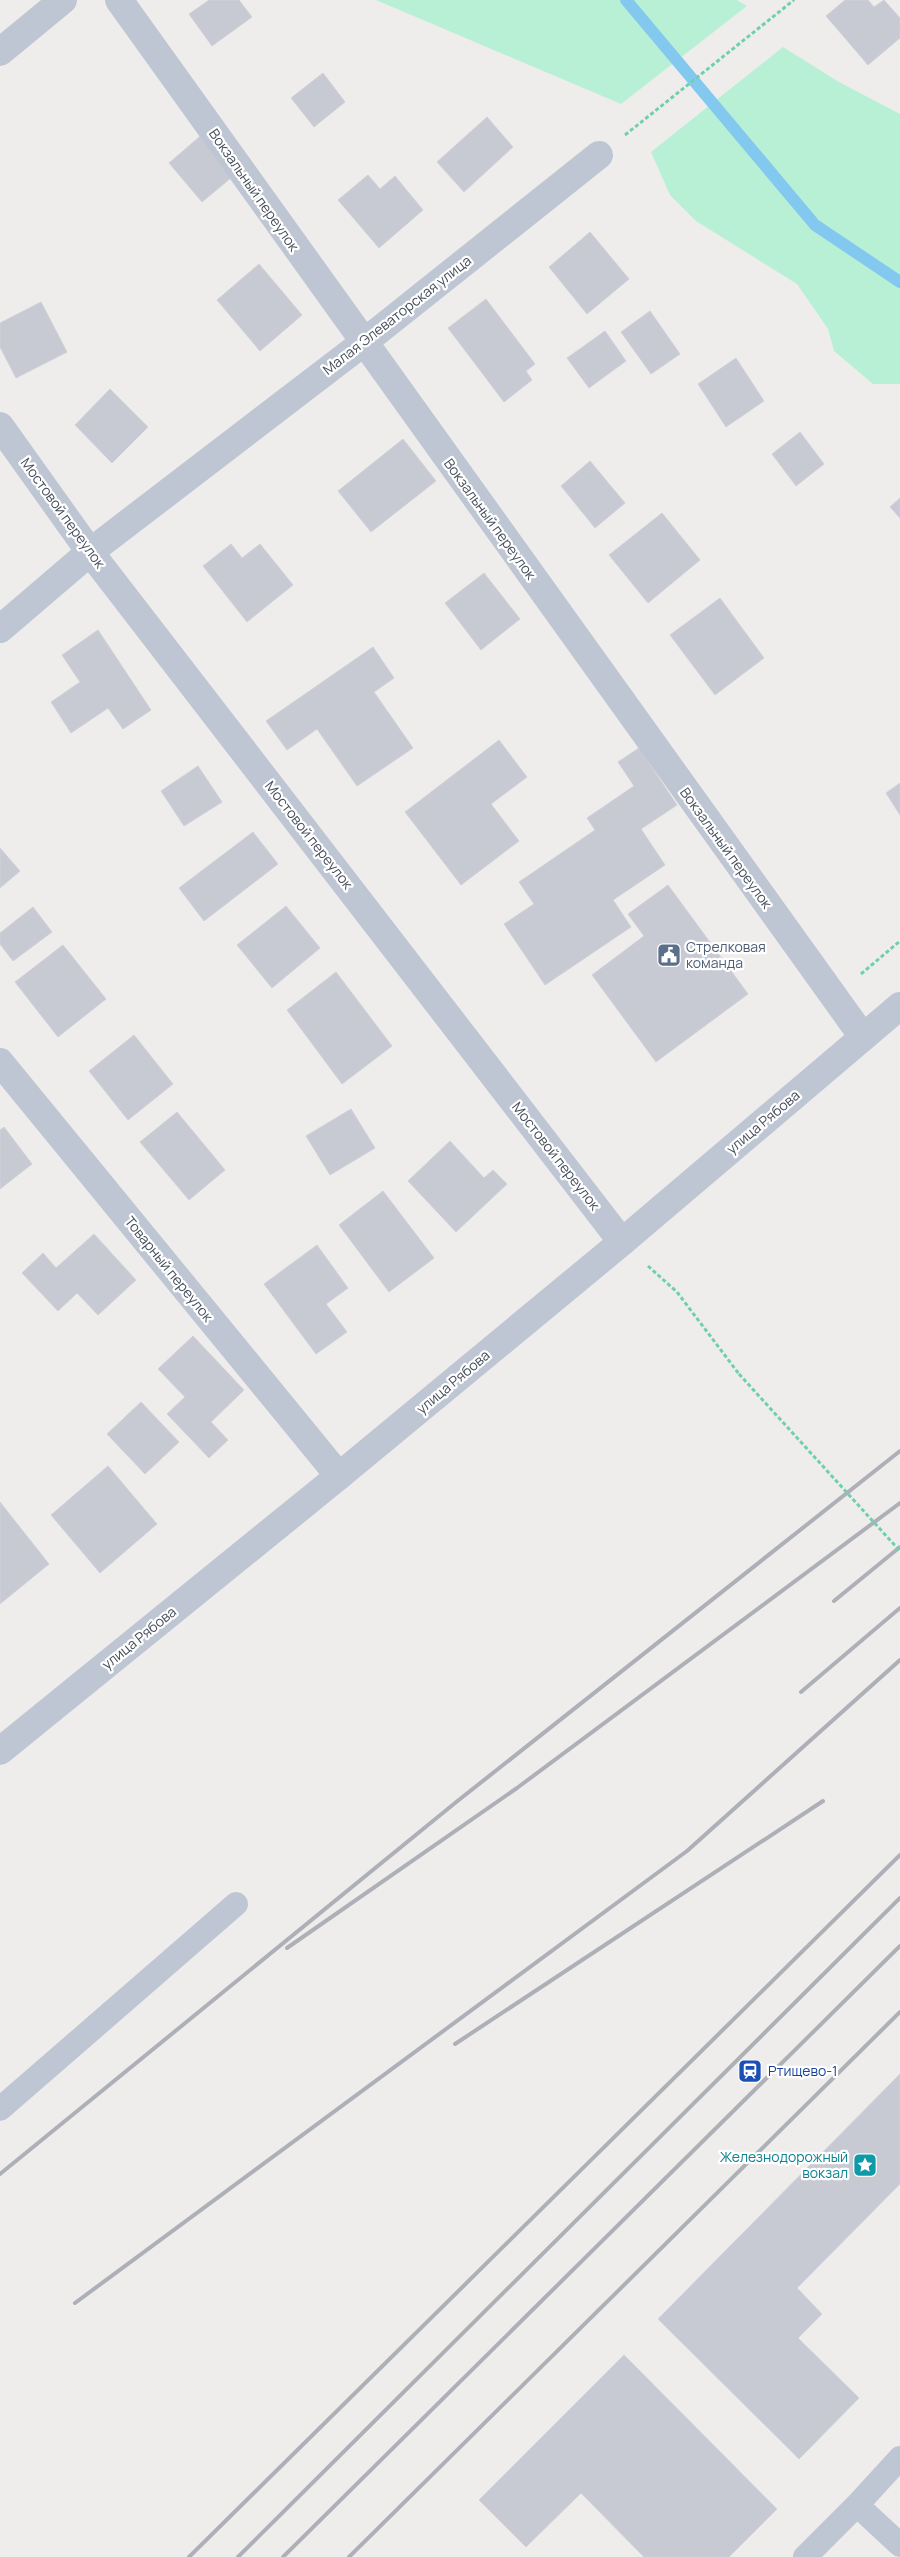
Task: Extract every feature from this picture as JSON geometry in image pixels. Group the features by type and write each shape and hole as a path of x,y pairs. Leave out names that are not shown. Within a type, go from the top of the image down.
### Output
{"street":[{"path":"0,52 63,0"},
{"name":"Вокзальный переулок","path":"119,0 362,343 863,1038"},
{"name":"Малая Элеваторская улица","path":"0,629 90,552 362,343 598,155"},
{"name":"Мостовой переулок","path":"0,426 90,552 622,1242"},
{"name":"улица Рябова","path":"0,1751 339,1476 622,1242 900,1006"},
{"name":"Товарный переулок","path":"0,1062 339,1476"}],"lane":[{"path":"0,2109 236,1904"},
{"path":"805,2557 900,2458"},
{"path":"856,2505 900,2545"}],"path":[{"path":"598,155 794,0"},
{"path":"833,997 900,941"},
{"path":"622,1242 677,1292 739,1374 900,1551"}],"green space":[{"path":"376,0 737,0 747,6 621,104"},
{"path":"783,47 839,82 900,114 900,384 873,384 834,351 828,329 797,284 696,221 670,195 651,152"}],"building":[{"path":"209,0 239,0 252,17 212,46 189,14"},
{"path":"845,0 868,0 874,7 884,0 900,18 900,38 868,65 826,16"},
{"path":"323,73 345,102 314,127 291,98"},
{"path":"487,117 513,147 464,192 437,162"},
{"path":"205,132 238,172 202,202 169,163"},
{"path":"368,175 380,189 395,176 423,210 379,248 338,200"},
{"path":"590,232 629,279 587,314 549,267"},
{"path":"259,264 302,315 260,351 217,300"},
{"path":"486,299 535,364 526,371 532,380 504,402 448,328"},
{"path":"41,302 67,352 16,378 0,347 0,323"},
{"path":"650,311 680,354 651,374 621,332"},
{"path":"605,331 626,361 589,388 567,358"},
{"path":"736,358 764,401 726,427 698,384"},
{"path":"110,389 148,427 112,463 75,425"},
{"path":"800,432 824,464 796,486 772,454"},
{"path":"403,439 436,481 371,532 338,491"},
{"path":"590,461 625,503 595,528 561,486"},
{"path":"900,498 900,518 890,507"},
{"path":"662,513 700,560 648,603 609,555"},
{"path":"231,544 242,558 260,544 293,585 247,622 203,566"},
{"path":"484,573 520,619 481,650 445,603"},
{"path":"720,598 764,658 715,695 670,635"},
{"path":"98,630 151,710 123,729 108,708 71,733 51,702 80,682 62,655"},
{"path":"373,647 394,678 374,692 413,748 357,786 317,729 287,750 266,721"},
{"path":"499,740 527,777 491,804 519,841 461,885 405,812"},
{"path":"639,748 677,805 641,829 665,865 613,900 631,927 545,985 504,924 534,904 519,882 595,830 587,818 634,786 618,762"},
{"path":"198,766 222,802 184,826 161,791"},
{"path":"900,783 900,815 886,793"},
{"path":"253,832 278,864 204,921 179,888"},
{"path":"0,848 20,871 0,888"},
{"name":"Стрелковая команда","path":"668,885 748,994 656,1062 592,975 644,936 628,914"},
{"path":"286,906 320,948 272,988 237,945"},
{"path":"33,907 52,932 13,961 0,944 0,933"},
{"path":"63,945 106,999 58,1037 15,982"},
{"path":"336,972 392,1046 342,1084 287,1010"},
{"path":"134,1035 173,1084 128,1120 89,1071"},
{"path":"351,1109 375,1148 330,1175 306,1136"},
{"path":"177,1112 225,1170 189,1200 140,1142"},
{"path":"4,1127 32,1164 0,1189 0,1130"},
{"path":"450,1141 484,1178 493,1170 507,1184 456,1232 408,1181"},
{"path":"383,1191 434,1258 389,1292 339,1225"},
{"path":"94,1234 136,1280 98,1315 77,1293 58,1311 22,1273 43,1253 56,1268"},
{"path":"317,1245 348,1288 326,1304 347,1332 316,1354 264,1284"},
{"path":"193,1336 244,1390 211,1422 228,1440 209,1458 167,1414 185,1397 158,1369"},
{"path":"141,1402 179,1442 145,1474 107,1434"},
{"path":"108,1466 157,1524 100,1573 51,1515"},
{"path":"0,1502 49,1564 0,1604"},
{"name":"Ртищево-1","path":"900,2074 900,2184 797,2288 822,2314 798,2338 859,2398 799,2459 658,2319"},
{"path":"624,2355 777,2509 729,2557 644,2557 581,2493 526,2547 479,2500"}],"waterway":[{"path":"626,0 815,225 900,282"}],"railway":[{"path":"0,2174 455,1803 900,1451"},
{"path":"287,1948 517,1788 900,1503"},
{"path":"834,1601 900,1547"},
{"path":"801,1692 900,1608"},
{"path":"75,2303 687,1851 900,1660"},
{"path":"455,2044 823,1801"},
{"path":"189,2557 900,1855"},
{"path":"238,2557 900,1898"},
{"path":"283,2557 900,1946"},
{"path":"349,2557 900,2012"}],"place":[{"name":"Стрелковая команда","path":"669,955"},
{"name":"Ртищево-1","path":"750,2071"},
{"name":"Железнодорожный вокзал","path":"865,2165"}]}
